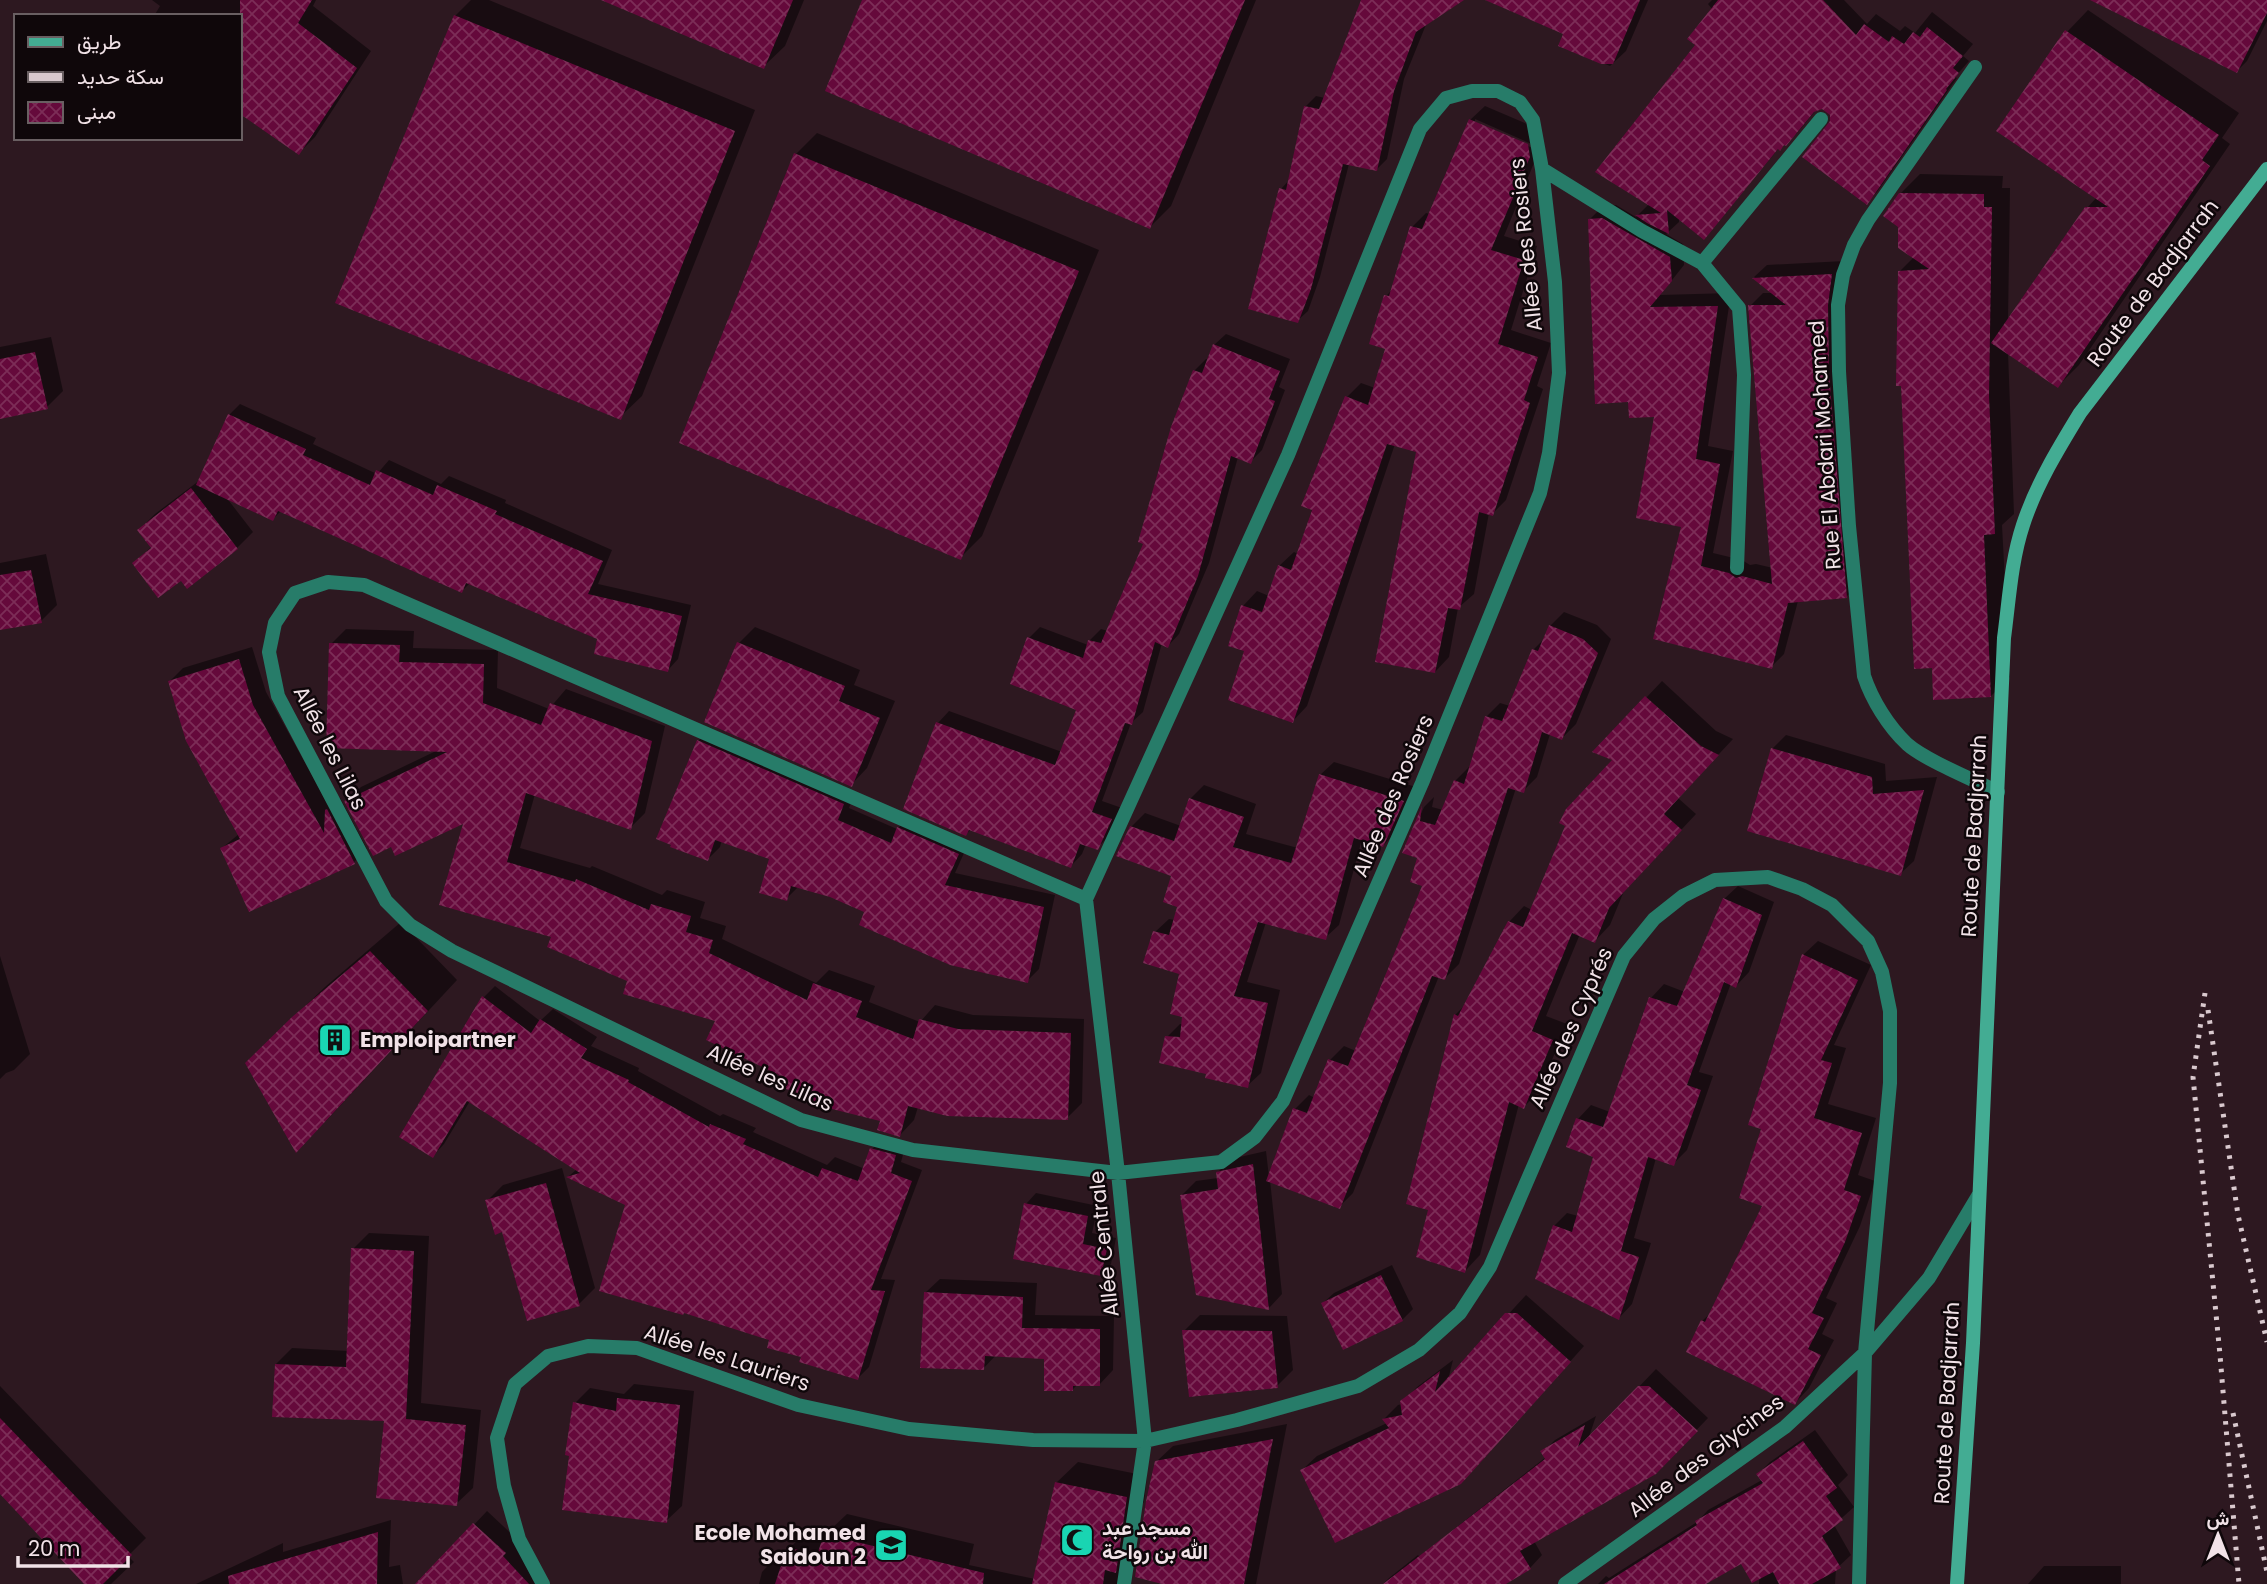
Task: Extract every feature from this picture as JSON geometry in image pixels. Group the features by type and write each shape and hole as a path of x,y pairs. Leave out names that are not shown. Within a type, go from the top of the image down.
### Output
{"main road":[{"name":"Route de Badjarrah","path":"1957,1584 1973,1343 2004,638 2012,576 2023,526 2036,491 2080,413 2267,169"}],"street":[{"name":"Rue El Abdari Mohamed","path":"1975,67 1868,220 1854,245 1839,289 1839,371 1849,526 1864,676 1868,688 1876,704 1908,745 1998,792"},
{"name":"Allée des Rosiers","path":"1086,899 1288,455 1420,129 1446,98 1472,91 1498,91 1520,102 1533,120 1542,169 1555,282 1559,373 1549,453 1540,493 1422,783 1283,1101 1255,1137 1221,1162 1118,1173"},
{"path":"1702,263 1821,119"},
{"path":"1542,169 1642,231 1702,263 1739,308 1744,375 1737,568"},
{"name":"Allée les Lilas","path":"1086,899 364,585 328,582 295,593 275,623 269,653 278,695 386,901 410,925 452,951 802,1120 913,1150 1118,1173"},
{"name":"Allée des Cyprés","path":"1145,1441 1237,1420 1358,1386 1419,1350 1460,1313 1490,1266 1624,956 1654,919 1683,896 1715,880 1768,877 1802,889 1832,905 1868,941 1882,972 1890,1012 1890,1083 1865,1353 1859,1584"},
{"name":"Allée Centrale","path":"1086,899 1118,1173 1145,1441 1124,1584"},
{"name":"Allée des Glycines","path":"1565,1584 1785,1427 1865,1353 1929,1278 1978,1196"},
{"name":"Allée les Lauriers","path":"543,1584 519,1539 504,1486 497,1438 516,1384 548,1356 588,1346 637,1348 798,1405 909,1429 1033,1440 1145,1441"}],"building":[{"path":"240,0 312,0 298,23 357,68 299,155 242,115"},
{"path":"601,0 793,0 764,69"},
{"path":"862,0 1245,0 1150,229 825,91"},
{"path":"1361,0 1464,0 1416,32 1394,91 1377,171 1343,164 1311,289 1298,323 1248,309 1279,188 1286,190 1304,106 1319,109"},
{"path":"1485,0 1640,0 1613,64 1601,64 1558,46 1563,34"},
{"path":"1718,0 1823,0 1856,35 1864,24 1889,42 1892,36 1904,44 1913,32 1920,37 1927,27 1963,56 1953,68 1959,73 1867,205 1802,157 1830,121 1830,115 1822,109 1814,112 1786,146 1780,151 1778,149 1704,240 1667,210 1669,234 1647,223 1635,215 1661,213 1595,172 1695,45 1687,39"},
{"path":"2090,0 2267,0 2267,13 2237,73"},
{"path":"454,15 735,131 621,420 335,303"},
{"path":"2065,30 2219,135 2202,160 2210,166 2058,388 1991,343 2085,207 2108,207 1996,131"},
{"path":"1469,119 1528,144 1530,157 1491,250 1524,260 1498,344 1538,357 1524,400 1530,403 1493,516 1479,512 1460,610 1448,608 1435,673 1375,662 1416,452 1387,444 1293,723 1228,700 1244,651 1228,646 1241,605 1262,612 1278,565 1291,570 1312,510 1301,506 1345,396 1368,405 1385,349 1369,344 1384,295 1389,296 1410,226 1422,229"},
{"path":"794,153 1079,271 961,560 679,443"},
{"path":"1899,193 1984,194 1984,207 1992,207 1989,396 1995,534 1984,535 1991,697 1933,700 1932,668 1914,669 1901,386 1896,386 1898,271 1929,269 1898,248 1898,227 1883,216"},
{"path":"1602,218 1670,257 1672,281 1650,307 1718,306 1696,459 1720,464 1701,566 1729,573 1736,578 1742,576 1772,584 1748,305 1786,305 1752,278 1832,274 1828,305 1829,372 1847,598 1788,603 1772,669 1653,639 1681,527 1636,518 1654,417 1629,418 1628,402 1595,404 1588,219"},
{"path":"1213,344 1280,371 1269,399 1275,401 1251,464 1231,456 1198,576 1168,648 1155,642 1132,725 1125,723 1092,812 1112,819 1098,850 1080,844 1071,868 969,830 966,836 903,809 936,722 1055,765 1076,710 1010,684 1027,637 1083,658 1088,640 1101,643 1143,544 1138,542 1171,427 1193,370 1202,373"},
{"path":"35,352 48,409 0,419 0,359"},
{"path":"228,414 306,449 303,455 370,485 376,470 433,495 437,485 497,511 495,514 603,561 588,594 682,616 668,672 594,654 597,639 466,583 462,593 278,511 273,521 196,485"},
{"path":"191,488 238,549 187,589 181,581 158,598 132,563 151,548 137,530"},
{"path":"31,570 42,623 0,630 0,575"},
{"path":"1549,625 1583,639 1598,653 1562,740 1542,732 1524,793 1508,788 1445,980 1432,976 1340,1209 1266,1181 1293,1108 1307,1113 1328,1059 1348,1066 1422,886 1410,882 1417,858 1402,853 1422,806 1420,821 1435,825 1454,780 1464,784 1485,716 1502,721 1532,649 1538,651"},
{"path":"737,642 845,686 839,701 880,718 852,787 704,722"},
{"path":"329,643 400,645 399,662 484,664 483,703 541,725 550,703 652,741 631,830 526,793 507,862 575,882 576,879 649,910 651,904 691,916 686,932 713,940 709,953 807,1000 813,983 862,1001 856,1017 913,1039 919,1019 958,1029 1071,1033 1068,1120 947,1116 908,1106 900,1137 877,1130 880,1121 812,1104 814,1099 775,1085 779,1075 706,1040 715,1021 623,994 627,981 547,947 551,937 439,905 463,824 395,856 391,847 373,856 344,801 447,752 326,748"},
{"path":"239,659 253,705 324,833 327,809 355,864 249,912 220,848 240,839 186,741 168,681"},
{"path":"1645,696 1701,746 1719,755 1664,814 1682,830 1609,908 1595,943 1572,933 1532,1031 1553,1040 1524,1109 1509,1102 1465,1273 1416,1257 1428,1210 1406,1204 1454,1014 1458,1016 1508,921 1523,927 1565,826 1559,823 1566,809 1612,760 1592,752"},
{"path":"697,740 844,804 838,820 891,843 897,827 959,854 945,885 1044,907 1028,983 950,965 859,925 864,912 830,897 791,886 787,901 759,893 769,859 715,840 708,861 656,839"},
{"path":"1771,748 1872,777 1873,794 1924,790 1901,876 1747,831"},
{"path":"1319,774 1404,801 1383,847 1354,838 1326,940 1258,922 1234,996 1268,1003 1248,1088 1205,1078 1206,1074 1159,1063 1165,1036 1180,1037 1182,1017 1170,1014 1179,974 1143,963 1153,931 1169,935 1177,907 1163,902 1171,876 1116,856 1130,826 1174,841 1189,798 1244,817 1233,847 1291,863"},
{"path":"1723,898 1762,915 1736,988 1724,982 1687,1085 1701,1090 1674,1166 1648,1157 1621,1251 1639,1257 1619,1320 1535,1279 1553,1225 1572,1232 1593,1157 1566,1147 1576,1118 1603,1127 1649,997 1677,1006"},
{"name":"Emploipartner","path":"370,951 428,1011 296,1153 245,1063 292,1017"},
{"path":"1802,954 1858,980 1821,1060 1832,1063 1814,1118 1862,1133 1844,1190 1861,1196 1845,1242 1812,1313 1824,1318 1808,1349 1821,1355 1795,1405 1686,1352 1701,1320 1705,1322 1762,1206 1739,1198 1761,1129 1748,1125"},
{"path":"482,996 531,1033 540,1019 587,1049 581,1058 629,1080 628,1082 709,1127 710,1124 746,1139 743,1144 818,1177 822,1168 858,1181 870,1148 896,1155 891,1173 912,1181 871,1290 885,1291 858,1380 799,1362 801,1357 767,1348 769,1340 684,1313 683,1315 599,1291 625,1205 566,1177 580,1173 467,1101 433,1158 399,1137"},
{"path":"1253,1164 1269,1310 1196,1295 1180,1195 1218,1189 1216,1172"},
{"path":"546,1183 580,1306 527,1321 502,1232 495,1235 485,1200"},
{"path":"1024,1203 1088,1216 1083,1244 1107,1249 1101,1276 1013,1259"},
{"path":"351,1248 414,1251 406,1419 466,1425 457,1506 376,1498 384,1421 272,1417 275,1364 346,1367"},
{"path":"1381,1275 1403,1321 1343,1350 1321,1303"},
{"path":"924,1292 1023,1297 1022,1328 1100,1329 1100,1386 1073,1386 1073,1391 1044,1391 1044,1359 985,1356 984,1370 920,1368"},
{"path":"1505,1313 1517,1313 1571,1362 1461,1484 1335,1543 1300,1470 1389,1428 1382,1419 1402,1415 1400,1401 1440,1371 1435,1392"},
{"path":"1182,1330 1272,1331 1278,1388 1189,1397"},
{"path":"1638,1386 1649,1386 1698,1431 1656,1474 1520,1551 1531,1569 1506,1584 1383,1584 1545,1459 1540,1451 1585,1425 1578,1447"},
{"path":"617,1398 680,1405 667,1523 562,1510 569,1456 565,1455 573,1402 616,1411"},
{"path":"0,1418 132,1555 103,1584 84,1584 0,1494"},
{"path":"1273,1439 1244,1584 1162,1584 1135,1577 1155,1461"},
{"path":"1803,1441 1837,1488 1826,1496 1843,1520 1822,1536 1841,1568 1812,1584 1779,1584 1773,1572 1752,1583 1741,1564 1706,1584 1604,1584 1697,1525 1695,1521 1763,1483 1756,1474"},
{"name":"مسجد عبد الله بن رواحة","path":"1055,1482 1127,1497 1116,1573 1105,1570 1103,1584 1032,1584"},
{"path":"473,1523 506,1553 503,1556 529,1584 415,1584"},
{"path":"378,1532 377,1584 229,1584 228,1576"},
{"path":"824,1534 984,1573 983,1584 775,1584 787,1547 817,1555"}],"railway":[{"path":"2205,993 2193,1077 2239,1584"},
{"path":"2208,1010 2238,1215 2267,1342"},
{"path":"2233,1413 2267,1572"}],"place":[{"name":"Emploipartner","path":"335,1040"},
{"name":"مسجد عبد الله بن رواحة","path":"1077,1540"},
{"name":"Ecole Mohamed Saidoun 2","path":"891,1545"}]}
